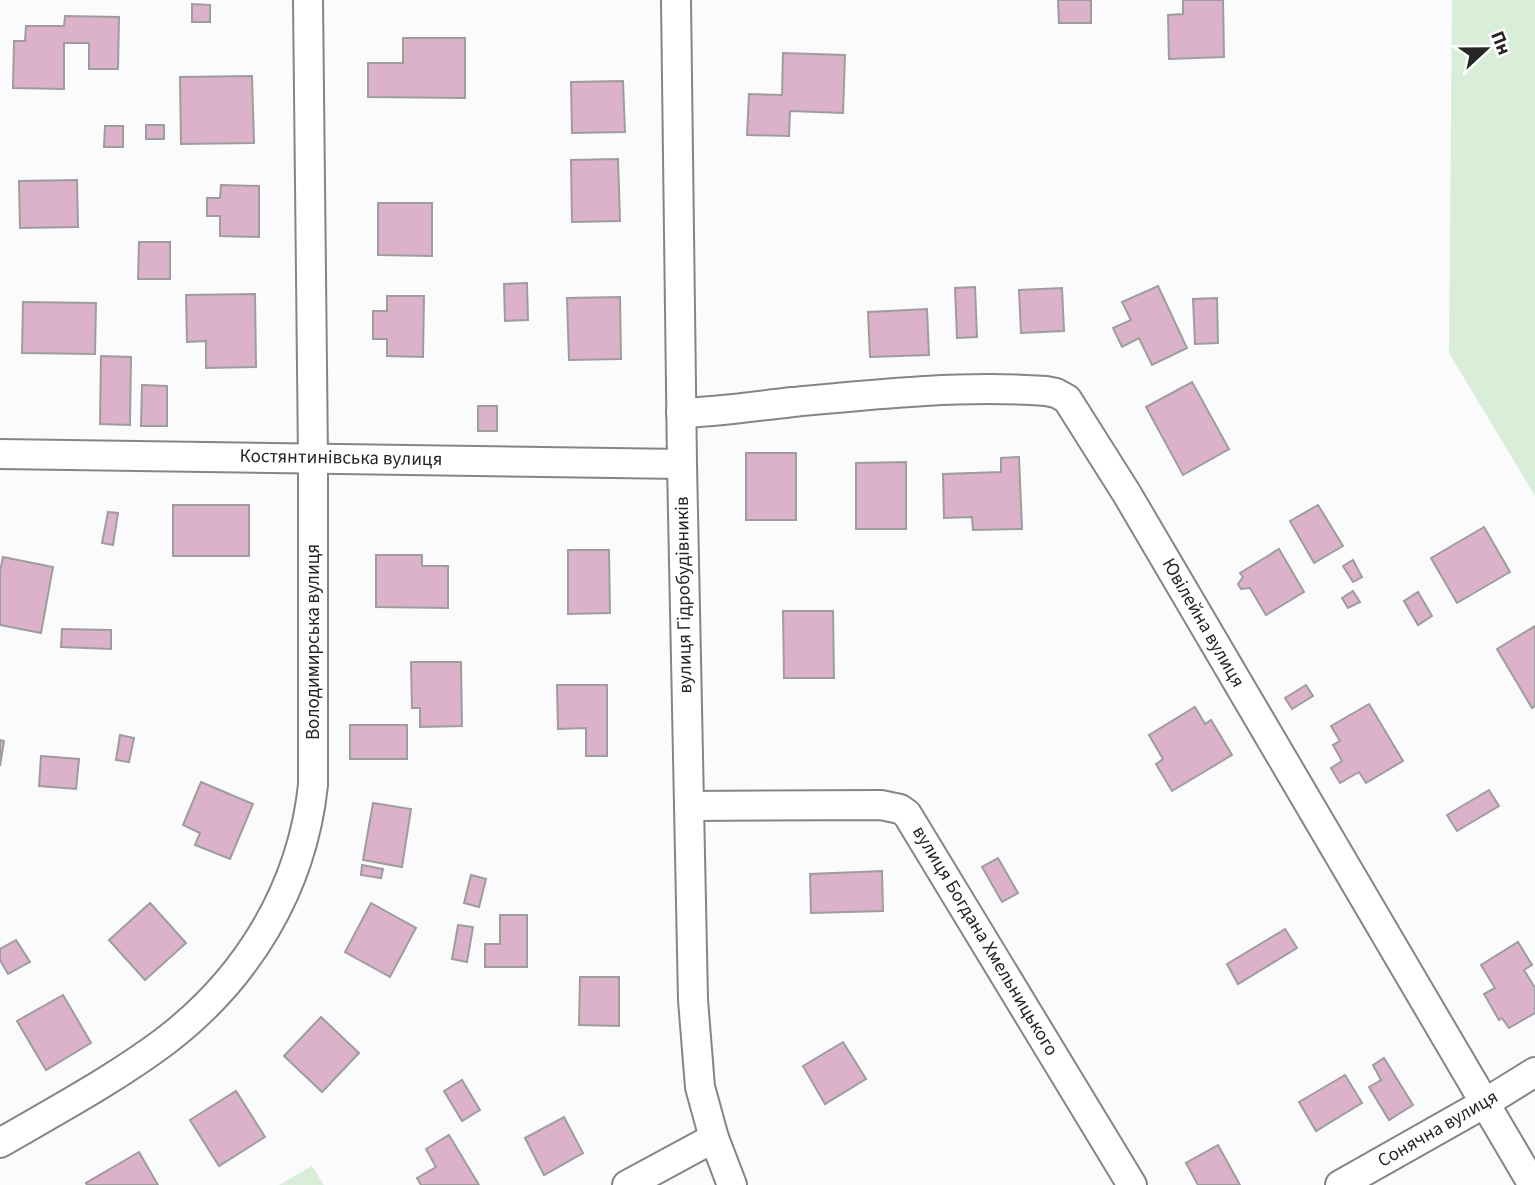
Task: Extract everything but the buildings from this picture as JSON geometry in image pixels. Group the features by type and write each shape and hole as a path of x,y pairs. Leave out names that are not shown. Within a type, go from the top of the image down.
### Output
{"street":[{"name":"Володимирська вулиця","path":"0,1143 151,1051 180,1029 240,967 258,942 288,886 309,818 313,785 313,458 308,0"},
{"name":"вулиця Гідробудівників","path":"676,0 693,1000 700,1087 714,1138 732,1185"},
{"name":"Ювілейна вулиця","path":"681,413 863,396 962,391 1027,390 1056,393 1067,399 1148,530 1533,1185"},
{"name":"Костянтинівська вулиця","path":"0,454 682,464"},
{"name":"вулиця Богдана Хмельницького","path":"689,806 881,805 900,809 907,814 1132,1185"},
{"name":"Сонячна вулиця","path":"1340,1185 1535,1072"},
{"path":"627,1185 714,1138"}],"green space":[{"path":"1452,0 1535,0 1535,496 1449,353"},
{"path":"312,1166 324,1185 279,1185"}]}
